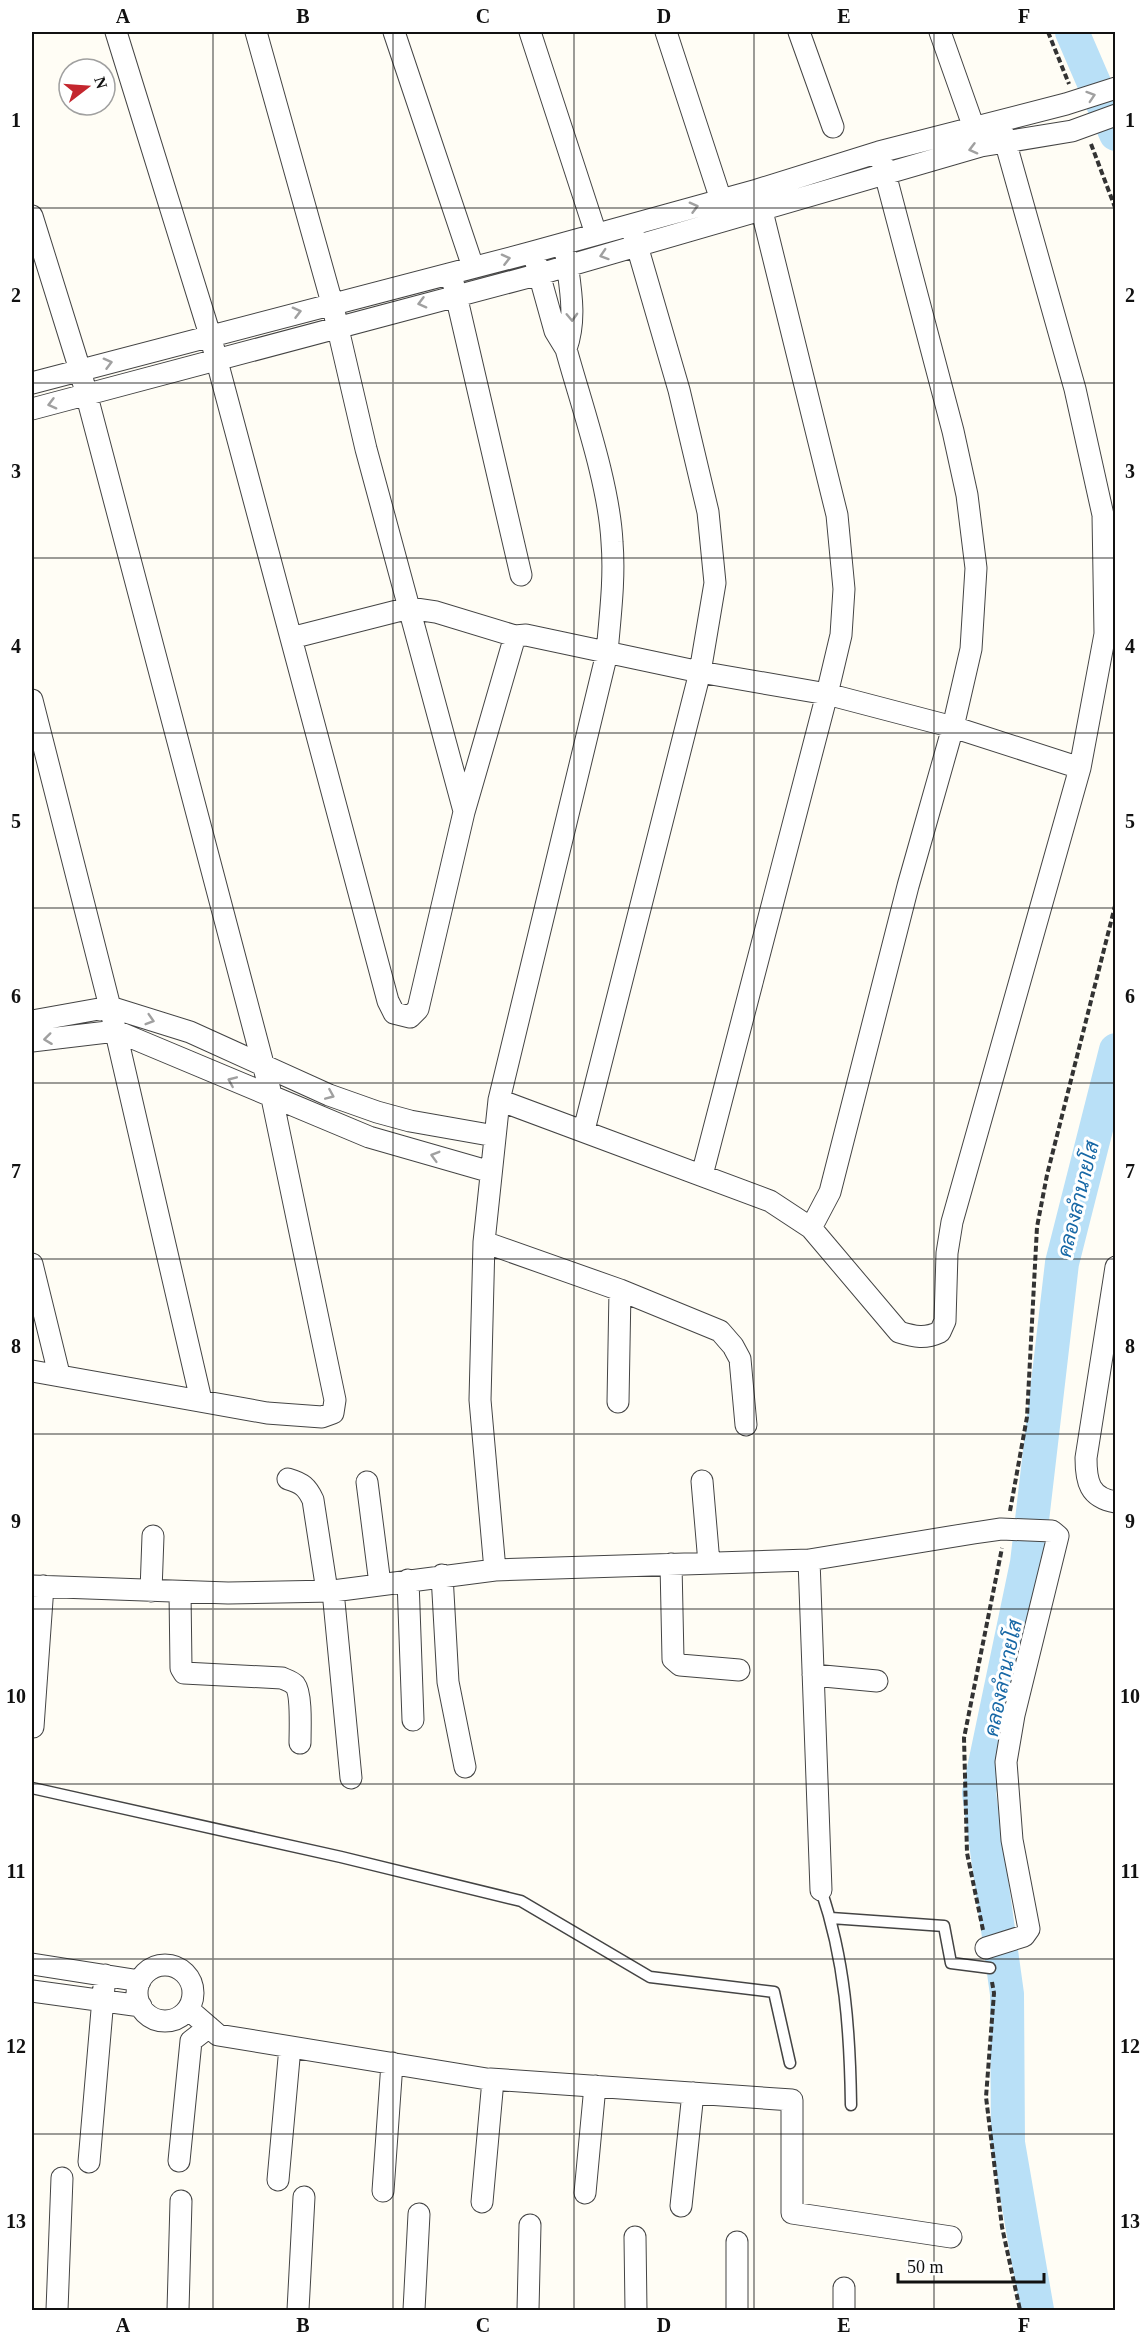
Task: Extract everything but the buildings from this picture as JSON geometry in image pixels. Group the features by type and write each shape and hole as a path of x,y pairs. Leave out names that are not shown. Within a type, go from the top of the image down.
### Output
{"street":[{"path":"116,32 210,335 388,1001 394,1013 401,1017 410,1017 418,1009 464,812 516,636"},
{"path":"256,32 332,303 366,449 464,812"},
{"path":"394,32 473,267"},
{"path":"530,32 596,234"},
{"path":"666,32 721,200"},
{"path":"799,32 832,127"},
{"path":"940,32 974,128"},
{"path":"32,409 457,294 567,267 634,234 721,200 760,200 879,152 1000,122 1116,88"},
{"path":"32,383 596,234 634,234 760,200 885,174 981,146 1072,131 1116,115"},
{"path":"499,1100 770,1201 811,1228 899,1332 915,1338 929,1337 940,1332 945,1321 947,1253 952,1222 1080,768 1105,634 1103,515 1075,389 1000,122"},
{"path":"811,1228 830,1192 908,886 953,727 970,649 976,568 967,495 950,419 879,152"},
{"path":"702,1175 827,694 841,635 844,589 837,515 760,200"},
{"path":"32,216 80,370 272,1098 335,1400 333,1413 322,1417 267,1413 32,1371"},
{"path":"584,1130 700,672 715,583 708,512 680,390 634,234"},
{"path":"564,243 572,330 566,349"},
{"path":"495,1570 480,1400 484,1242 499,1100 607,653 613,587 612,540 603,488 566,349 555,331 533,252"},
{"path":"451,272 521,575"},
{"path":"291,638 409,608 436,612 516,636 526,635 700,672 827,694 953,727 1080,768"},
{"path":"32,700 116,1031 201,1400"},
{"path":"32,1021 110,1007 190,1032 263,1063 329,1095 377,1112 410,1121 495,1136"},
{"path":"32,1041 116,1031 369,1137 491,1172"},
{"path":"484,1242 620,1290 720,1331 734,1346 740,1359 746,1425"},
{"path":"32,1264 59,1374"},
{"path":"1116,1267 1086,1458 1086,1478 1093,1491 1104,1500 1116,1502"},
{"path":"618,1402 620,1290"},
{"path":"288,1479 300,1482 307,1488 313,1500 330,1591 351,1778"},
{"path":"702,1481 709,1563"},
{"path":"367,1482 380,1584"},
{"path":"33,1727 37,1586 180,1592 330,1591 495,1570 809,1560 1004,1532 1052,1531 1058,1536 1014,1715 1006,1762 1012,1840 1029,1929 1024,1936 988,1954"},
{"path":"151,1591 153,1536"},
{"path":"809,1560 821,1890"},
{"path":"671,1564 673,1659 680,1665 739,1670"},
{"path":"442,1575 448,1682 465,1767"},
{"path":"408,1580 413,1720"},
{"path":"180,1592 181,1668 184,1673 282,1678 291,1682 296,1686 298,1696 300,1743"},
{"path":"813,1675 877,1681"},
{"path":"32,1964 140,1981"},
{"path":"163,1965 182,1970 193,1986 193,1996 188,2009 178,2018 161,2021 153,2018 141,2006 138,1998 140,1981 146,1973 163,1965"},
{"path":"89,2162 105,1975"},
{"path":"32,1991 141,2006"},
{"path":"188,2009 218,2035 490,2079 792,2100 792,2213 951,2237"},
{"path":"179,2161 191,2041 209,2027"},
{"path":"278,2180 290,2046"},
{"path":"383,2191 392,2063"},
{"path":"482,2202 493,2080 490,2079"},
{"path":"585,2193 595,2086"},
{"path":"681,2206 693,2093"},
{"path":"57,2310 62,2178"},
{"path":"298,2310 304,2197"},
{"path":"178,2310 181,2201"},
{"path":"414,2310 419,2214"},
{"path":"528,2310 530,2224"},
{"path":"635,2237 636,2310"},
{"path":"737,2242 737,2310"},
{"path":"844,2288 844,2310"}],"lane":[{"path":"32,1788 340,1857 521,1901 650,1977 774,1992 790,2063"},
{"path":"821,1890 831,1918 849,2025 851,2105"},
{"path":"831,1918 944,1926 951,1963 988,1954"}],"path":[{"path":"1020,2310 1002,2227 986,2097 994,1994 967,1853 963,1738 1027,1417 1037,1227 1047,1175 1116,902"}],"waterway":[{"name":"คลองลำนายโส","path":"1072,32 1116,134"},
{"name":"คลองลำนายโส","path":"1037,2310 1008,2143 1007,1994 979,1793 1027,1563 1062,1263 1116,1050"}]}
